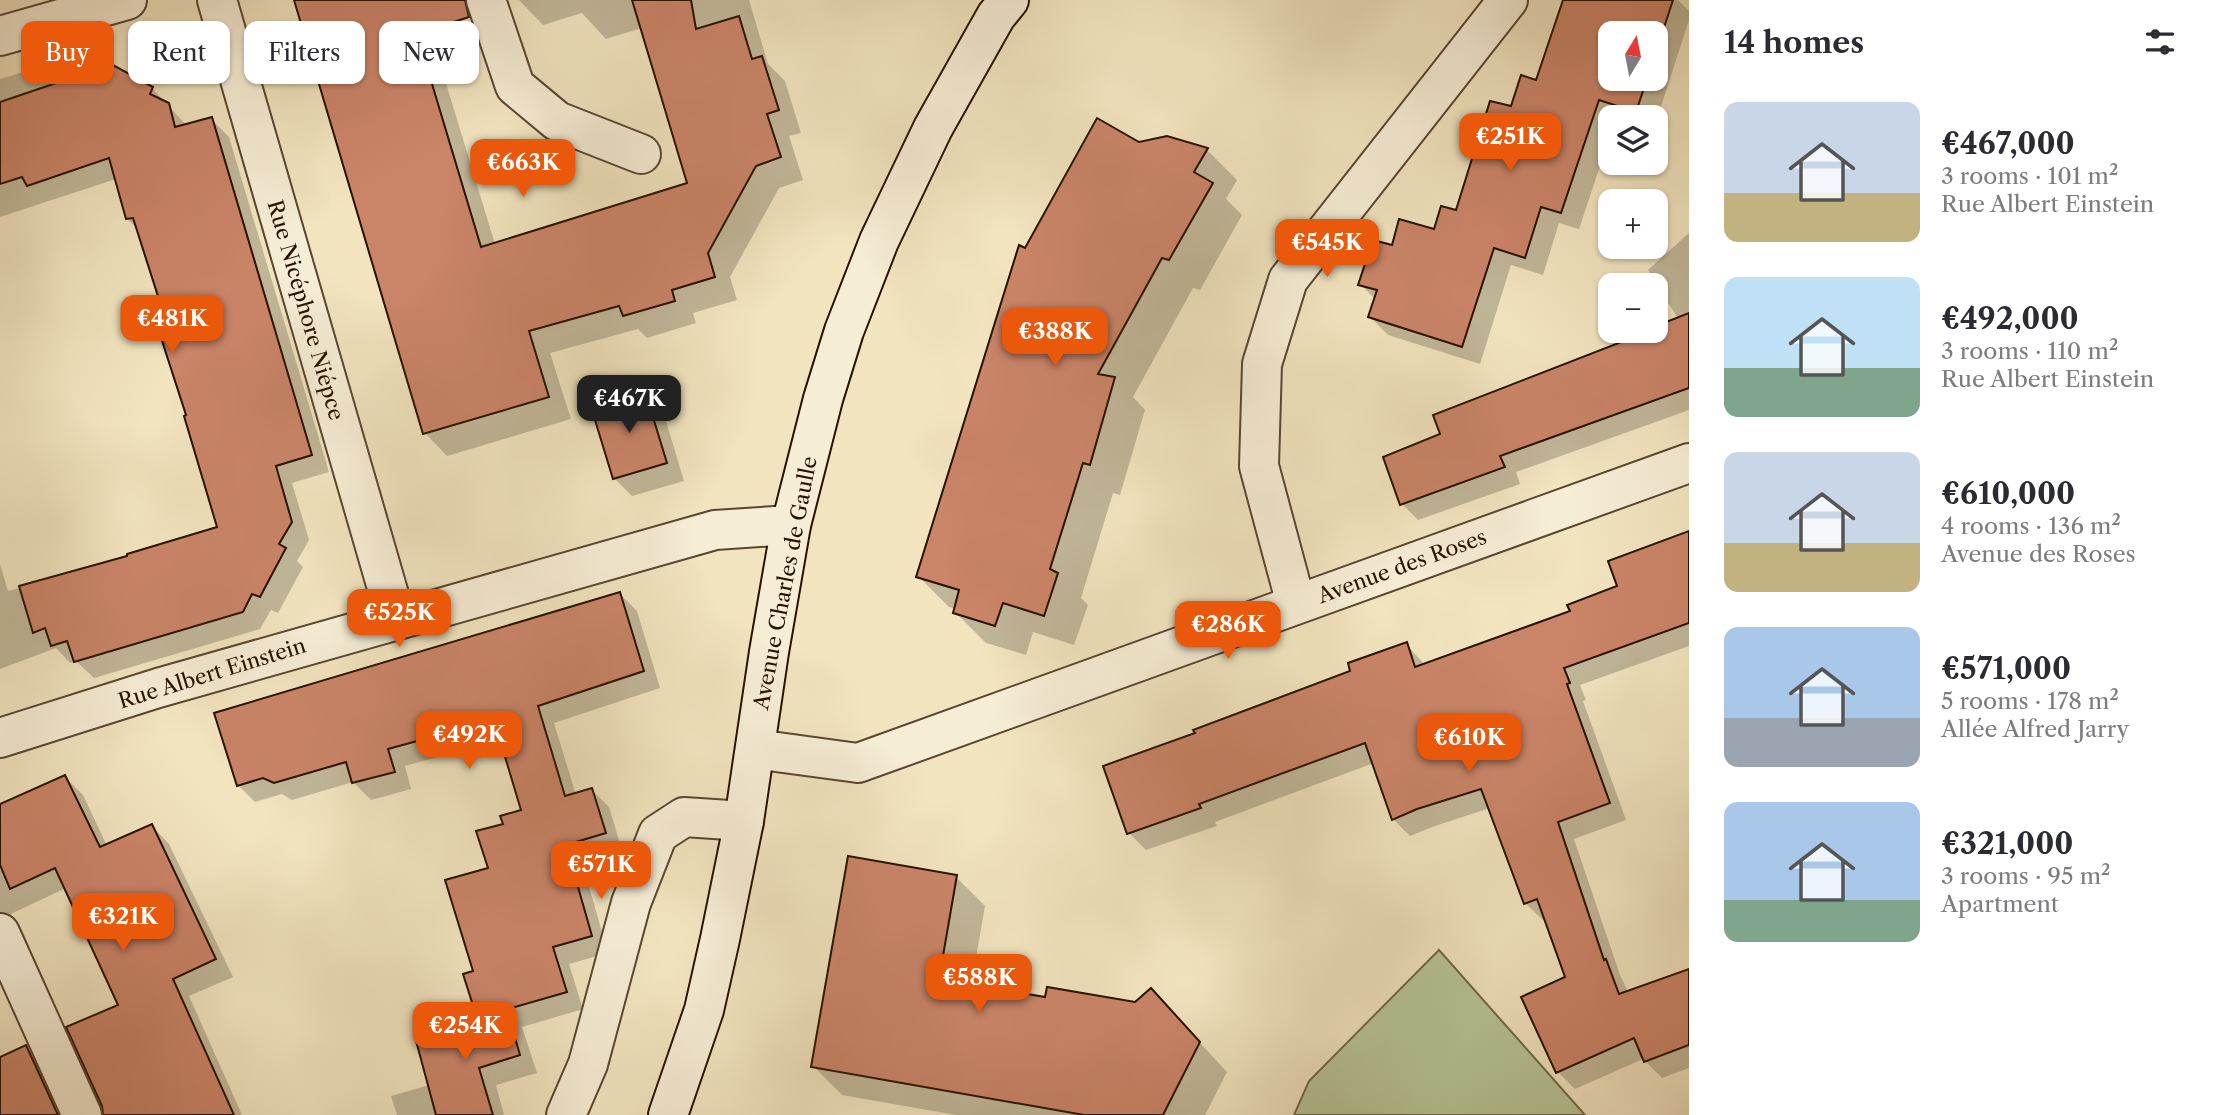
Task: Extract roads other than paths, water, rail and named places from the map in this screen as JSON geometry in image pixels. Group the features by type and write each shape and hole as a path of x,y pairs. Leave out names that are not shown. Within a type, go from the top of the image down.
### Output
{"street":[{"path":"0,36 44,11 127,0"},
{"name":"Rue Nicéphore Niépce","path":"217,0 396,619"},
{"path":"486,0 515,86 557,121 641,153"},
{"name":"Avenue Charles de Gaulle","path":"668,1115 704,1010 744,821 791,526 823,399 844,331 879,241 933,128 996,16 1009,0"},
{"path":"1296,604 1259,466 1262,364 1288,280 1507,0"},
{"name":"Avenue des Roses","path":"755,749 858,763 1689,463"},
{"name":"Rue Albert Einstein","path":"0,738 158,688 715,530 791,526"},
{"path":"566,1115 588,1064 631,903 659,834 684,817 744,821"},
{"path":"0,933 82,1115"}]}
